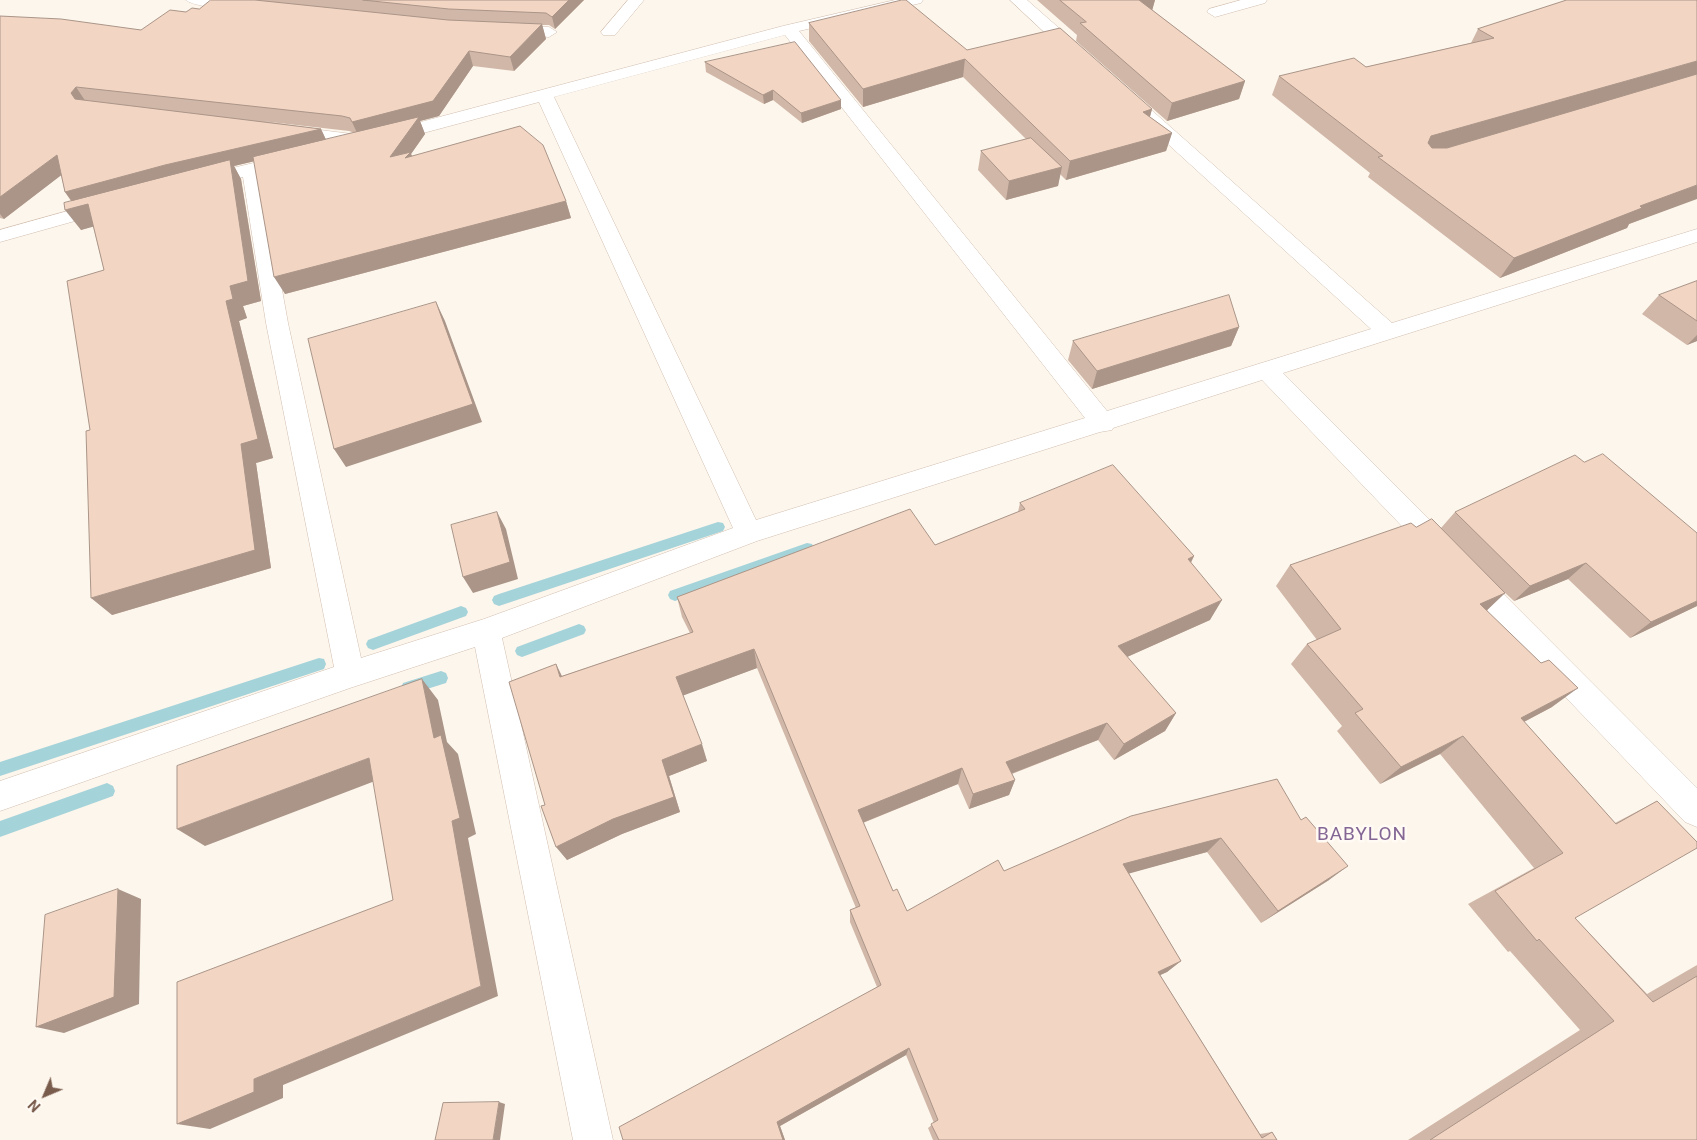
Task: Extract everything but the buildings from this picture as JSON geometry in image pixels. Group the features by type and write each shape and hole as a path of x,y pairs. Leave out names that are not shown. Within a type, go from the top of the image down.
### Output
{"street":[{"path":"194,0 261,7"},
{"path":"609,32 636,0"},
{"path":"182,186 368,142 789,29 915,0"},
{"path":"1018,0 1092,67"},
{"path":"1215,12 1259,0"},
{"path":"789,29 1103,424"},
{"path":"492,30 549,32"},
{"path":"544,94 749,533"},
{"path":"1129,100 1389,333"},
{"path":"270,130 368,142"},
{"path":"251,169 277,323 350,675"},
{"path":"0,236 124,202"},
{"path":"0,796 350,675 486,631 749,533 1103,424 1697,235"},
{"path":"1268,372 1697,811"},
{"path":"486,631 593,1140"}],"waterway":[{"path":"499,600 718,527"},
{"path":"675,595 807,548"},
{"path":"373,644 461,612"},
{"path":"522,651 579,630"},
{"path":"0,769 319,664"},
{"path":"408,688 441,678"},
{"path":"0,829 107,791"}],"district":[{"name":"BABYLON","path":"1362,835"}]}
